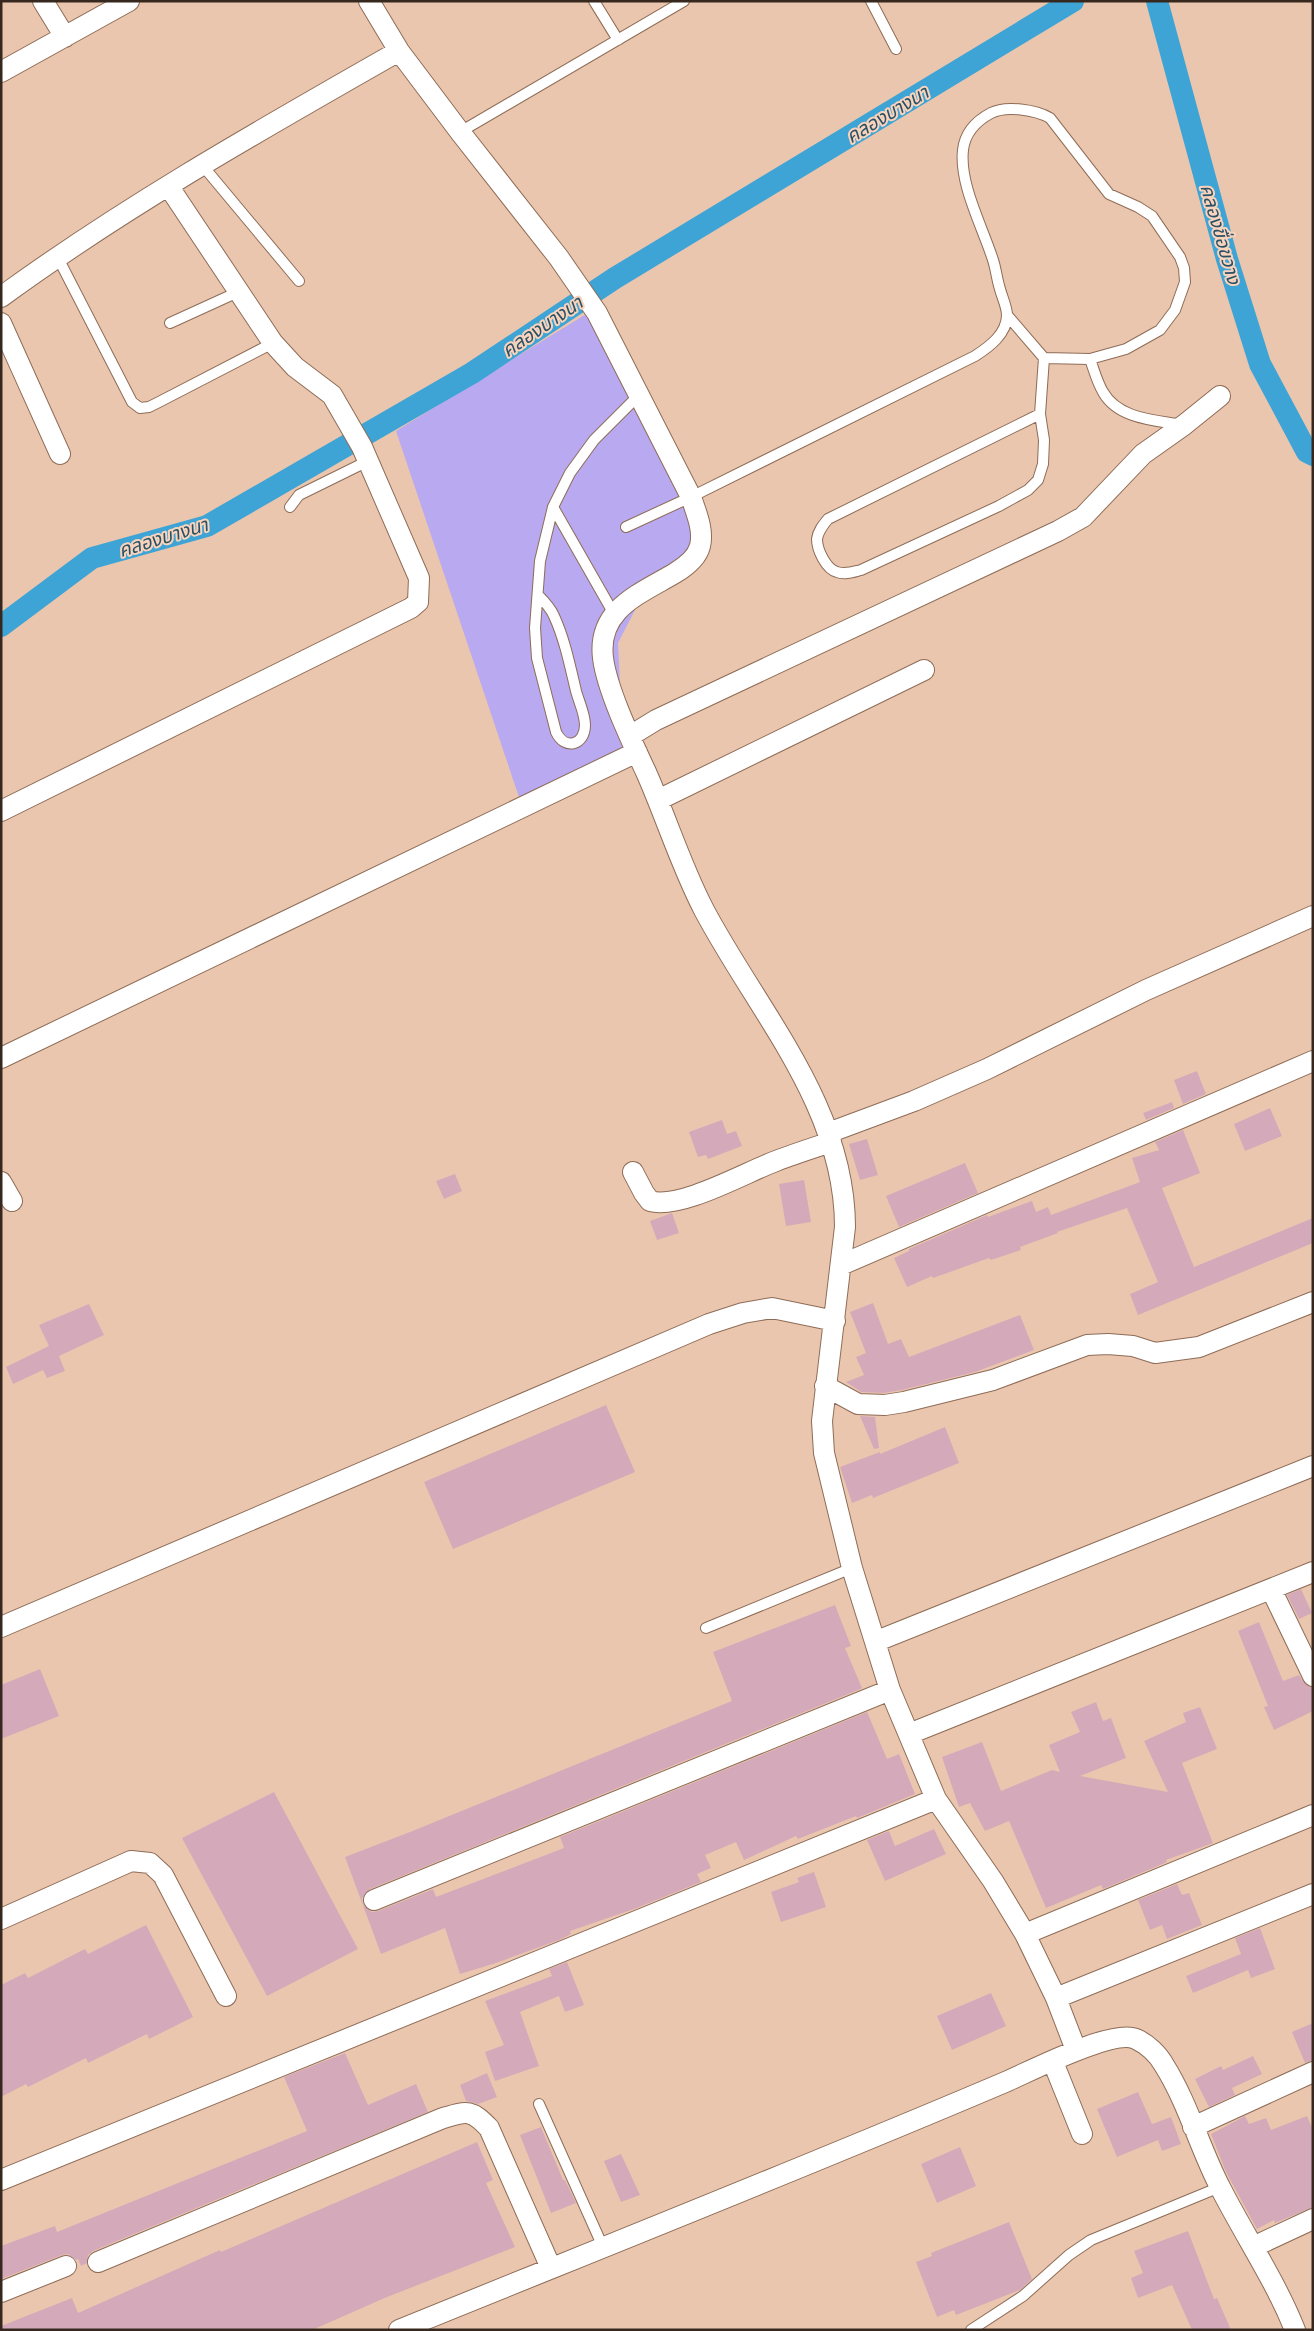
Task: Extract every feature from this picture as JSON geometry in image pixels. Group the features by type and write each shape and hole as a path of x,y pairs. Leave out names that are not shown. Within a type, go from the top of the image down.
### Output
{"street":[{"path":"43,1 65,37"},
{"path":"1,72 129,1"},
{"path":"369,1 399,51 559,258 597,313 691,498 701,536 700,547 686,566 630,600 614,614 606,625 603,658 610,682 634,744 704,910 799,1066 816,1102 829,1138 845,1202 845,1227 836,1321 822,1421 824,1453 852,1568 877,1641 890,1690 936,1799 993,1881 1025,1934 1056,1998 1076,2050"},
{"path":"1,298 58,256 169,187 255,134 399,51"},
{"path":"1,811 411,608 418,602 419,578 365,454 332,395 296,367 273,343 169,187"},
{"path":"1,323 60,454"},
{"path":"1,1058 634,744 656,720 1058,531 1083,517 1143,454 1184,425 1220,396"},
{"path":"658,800 924,670"},
{"path":"632,1172 650,1201 668,1203 700,1192 987,1069 1146,990 1313,916"},
{"path":"841,1265 1313,1061"},
{"path":"1,1182 12,1201"},
{"path":"826,1386 858,1404 885,1406 993,1380 1086,1345 1133,1346 1155,1353 1199,1347 1313,1302"},
{"path":"1,1627 708,1324 743,1312 772,1308 836,1321"},
{"path":"877,1641 1313,1466"},
{"path":"909,1734 1272,1591 1313,1572"},
{"path":"1272,1591 1313,1676"},
{"path":"374,1900 890,1690"},
{"path":"1,2180 936,1799"},
{"path":"1025,1934 1313,1815"},
{"path":"1,1919 131,1861 150,1863 163,1875 226,1996"},
{"path":"1056,1998 1313,1894"},
{"path":"399,2330 938,2111 1053,2062 1076,2050 1110,2038 1132,2036 1147,2045 1164,2064 1220,2188 1284,2302 1294,2330"},
{"path":"1053,2062 1082,2134"},
{"path":"1193,2127 1313,2072"},
{"path":"98,2262 443,2118 463,2112 477,2115 489,2128 551,2268"},
{"path":"1253,2247 1313,2219"},
{"path":"1,2292 66,2266"}],"lane":[{"path":"594,1 618,40"},
{"path":"460,132 684,1"},
{"path":"871,1 896,49"},
{"path":"1040,414 828,518 821,527 817,540 823,560 835,572 846,574 860,570 999,506 1028,490 1038,480 1043,464 1044,440 1040,414 1044,358 1007,316 993,261 963,173 963,150 967,134 978,120 995,111 1010,110 1042,114 1050,118 1108,194 1138,207 1152,216 1168,238 1184,268 1182,295 1175,310 1160,330 1126,349 1090,359 1044,358"},
{"path":"203,166 299,281"},
{"path":"58,256 132,402 140,408 149,407 273,343"},
{"path":"170,323 238,292"},
{"path":"626,527 691,498 975,356 992,344 1000,334 1007,316"},
{"path":"1090,359 1103,392 1115,407 1145,418 1184,425"},
{"path":"538,595 554,615 560,631 583,716 584,731 577,742 572,744 565,744 560,740 556,732 537,658 535,628 540,561 553,507 570,473 594,440 639,395"},
{"path":"290,507 299,495 365,454"},
{"path":"553,507 614,614"},
{"path":"706,1628 852,1568"},
{"path":"539,2104 603,2247"},
{"path":"971,2330 1023,2296 1069,2255 1091,2240 1220,2188"}],"shaded area":[{"path":"596,308 709,549 695,571 637,606 618,643 620,685 648,758 525,815 396,431"}],"building":[{"path":"1197,1071 1206,1094 1183,1104 1174,1080"},
{"path":"1172,1102 1174,1108 1146,1120 1143,1113"},
{"path":"1270,1108 1282,1136 1245,1151 1234,1124"},
{"path":"722,1120 727,1134 736,1131 742,1146 708,1159 706,1155 698,1157 689,1132"},
{"path":"1183,1130 1200,1173 1162,1188 1194,1267 1313,1218 1313,1243 1138,1315 1130,1294 1158,1282 1127,1208 1057,1232 1020,1247 1021,1250 991,1260 989,1258 933,1278 932,1276 907,1287 894,1258 909,1251 909,1249 987,1215 988,1217 1032,1201 1036,1212 1048,1207 1051,1215 1140,1182 1132,1158 1159,1150 1155,1142"},
{"path":"867,1139 878,1175 860,1180 849,1144"},
{"path":"965,1163 978,1193 899,1227 886,1196"},
{"path":"455,1174 462,1191 444,1199 436,1181"},
{"path":"804,1180 811,1222 786,1226 779,1184"},
{"path":"672,1213 679,1233 657,1240 650,1221"},
{"path":"873,1303 888,1344 901,1339 909,1357 1020,1315 1034,1350 975,1372 902,1390 884,1393 861,1392 846,1382 864,1375 856,1357 866,1353 850,1312"},
{"path":"89,1304 104,1335 59,1356 65,1371 47,1378 43,1370 13,1384 6,1367 49,1346 39,1325"},
{"path":"606,1405 635,1472 453,1549 424,1482"},
{"path":"860,1416 875,1417 879,1448 874,1449"},
{"path":"945,1427 959,1463 873,1498 872,1495 852,1503 840,1467 880,1452 880,1454"},
{"path":"1301,1589 1312,1613 1299,1619 1287,1595"},
{"path":"835,1605 851,1646 845,1648 862,1688 370,1889 362,1898 363,1905 372,1912 378,1911 433,1889 436,1897 564,1848 560,1837 867,1712 887,1759 899,1754 915,1794 857,1818 856,1816 798,1839 796,1836 744,1860 736,1842 705,1855 711,1868 697,1874 701,1882 634,1909 570,1931 571,1934 559,1940 460,1974 445,1928 381,1954 345,1857 732,1701 713,1652"},
{"path":"1259,1622 1283,1681 1299,1675 1306,1685 1313,1688 1313,1711 1274,1730 1264,1707 1268,1706 1238,1631"},
{"path":"40,1669 59,1716 1,1739 1,1685"},
{"path":"1096,1702 1103,1721 1111,1718 1126,1758 1080,1776 1168,1792 1144,1741 1186,1722 1183,1713 1200,1707 1217,1749 1182,1763 1213,1843 1166,1860 1167,1862 1103,1889 1101,1885 1046,1908 1009,1821 985,1831 970,1803 959,1807 942,1757 982,1742 1001,1791 1052,1770 1060,1772 1049,1745 1080,1732 1071,1712"},
{"path":"274,1792 358,1949 267,1996 182,1838"},
{"path":"934,1829 946,1854 885,1881 867,1840 889,1831 895,1846"},
{"path":"814,1872 826,1907 781,1922 771,1892 799,1882 797,1878"},
{"path":"1177,1884 1182,1895 1189,1893 1202,1925 1167,1939 1162,1925 1150,1930 1138,1900"},
{"path":"146,1925 193,2017 149,2039 147,2034 88,2063 86,2058 28,2087 26,2084 1,2097 1,1985 25,1973 28,1978 85,1949 88,1954"},
{"path":"1260,1928 1275,1969 1251,1978 1248,1970 1193,1993 1186,1976 1241,1954 1235,1938"},
{"path":"567,1962 584,2005 565,2012 559,1996 520,2012 539,2066 495,2081 485,2052 504,2045 485,2001 552,1976 549,1969"},
{"path":"991,1993 1006,2026 952,2050 937,2016"},
{"path":"1313,2023 1313,2060 1305,2063 1292,2032"},
{"path":"345,2053 368,2105 416,2084 428,2112 93,2251 88,2255 87,2263 81,2266 78,2259 76,2260 68,2254 1,2279 1,2246 55,2226 57,2232 307,2131 284,2077"},
{"path":"1253,2056 1262,2074 1232,2088 1235,2095 1209,2107 1195,2079 1221,2066 1223,2070"},
{"path":"487,2073 497,2097 478,2104 466,2101 460,2085"},
{"path":"1138,2092 1152,2124 1171,2117 1181,2144 1162,2151 1158,2140 1117,2157 1097,2109"},
{"path":"1245,2116 1249,2124 1266,2118 1271,2130 1307,2116 1313,2130 1313,2207 1275,2223 1274,2220 1257,2229 1226,2172 1211,2134"},
{"path":"541,2127 563,2180 565,2180 576,2203 551,2213 520,2135"},
{"path":"477,2142 493,2180 486,2183 515,2247 387,2297 312,2330 1,2330 1,2326 72,2298 78,2313 220,2250 221,2252"},
{"path":"960,2147 976,2186 937,2203 921,2164"},
{"path":"621,2154 640,2195 621,2202 604,2161"},
{"path":"1009,2222 1032,2279 1020,2290 956,2315 954,2310 937,2317 916,2262 932,2256 931,2253"},
{"path":"1188,2231 1214,2299 1217,2298 1231,2330 1192,2330 1172,2285 1138,2298 1131,2278 1143,2273 1134,2251"}],"waterway":[{"name":"คลองบางนา","path":"1,626 92,558 207,526 472,373 615,278 1073,1"},
{"name":"คลองขื่อขวาง","path":"1157,1 1227,259 1260,364 1307,452 1313,455"}]}
